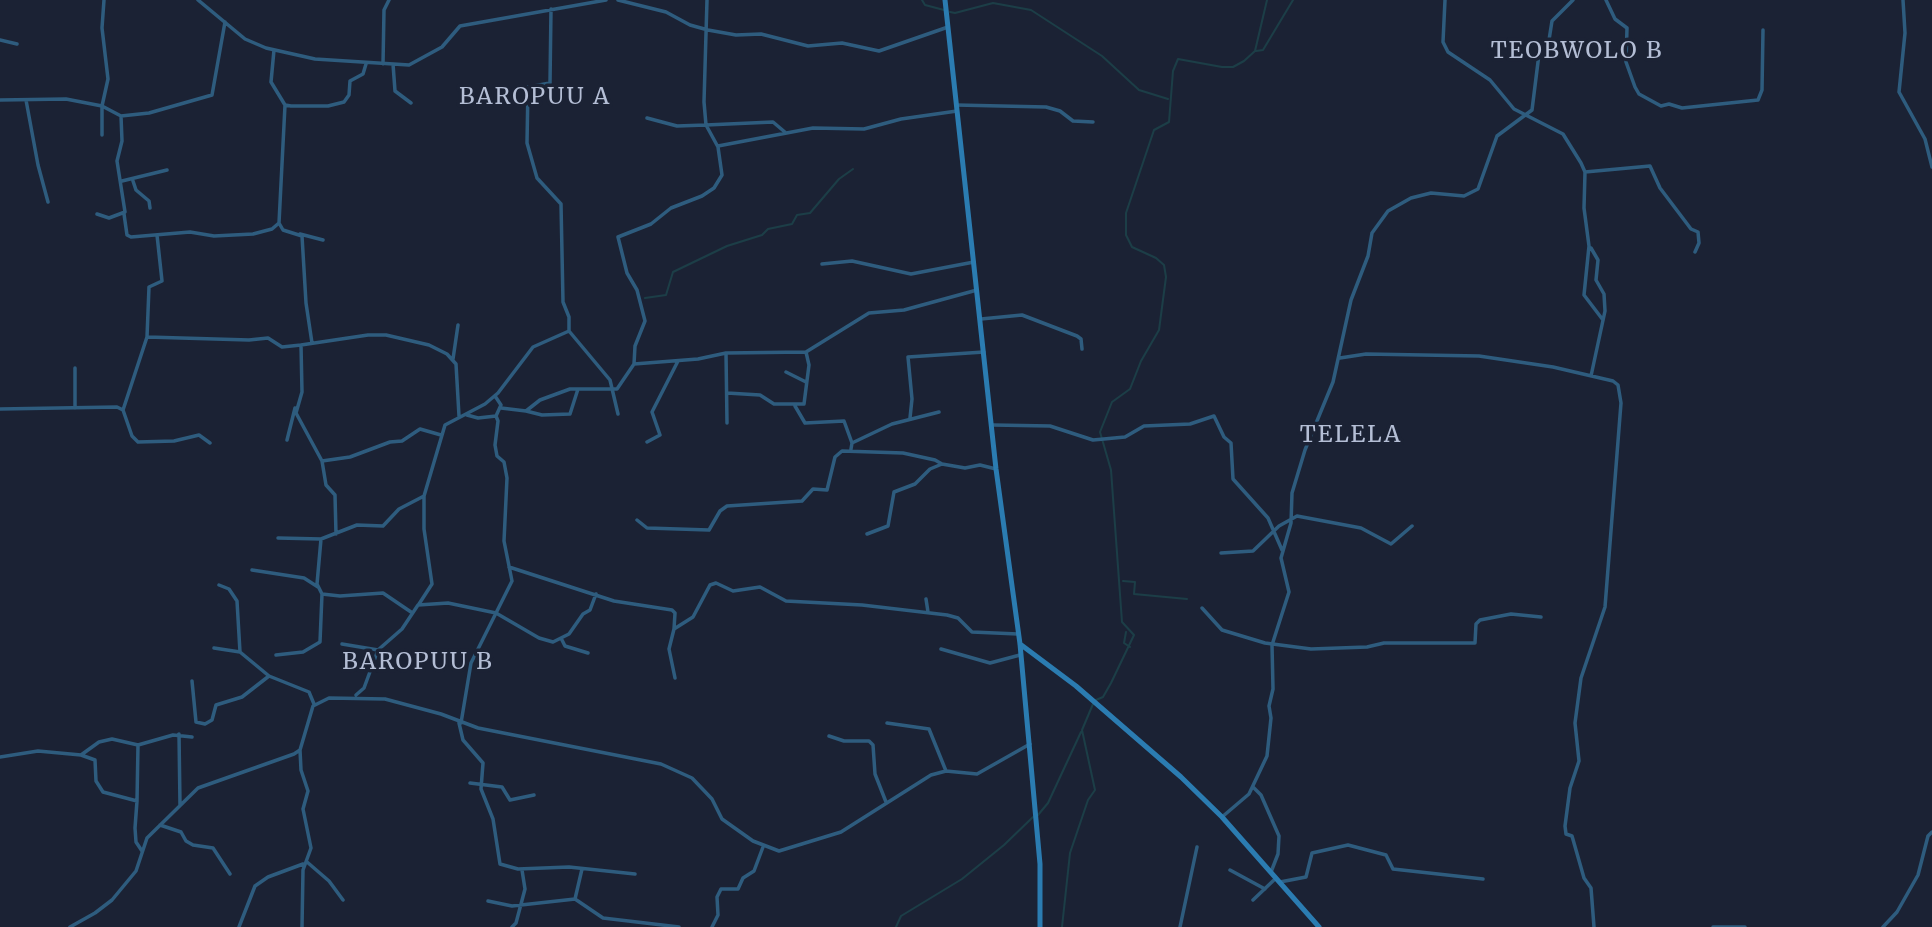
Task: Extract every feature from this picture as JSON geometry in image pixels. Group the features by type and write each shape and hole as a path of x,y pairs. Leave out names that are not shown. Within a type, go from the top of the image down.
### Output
{"street":[{"path":"102,135 102,106 108,79 102,28 104,0"},
{"path":"198,0 245,39 274,50 366,64 393,65 416,63 430,56 460,26 606,0"},
{"path":"383,64 384,10 389,0"},
{"path":"618,0 666,12 690,25 708,30 736,35 761,34 808,46 842,43 879,51 948,27"},
{"path":"526,411 540,400 579,388 612,389 622,385 628,371 635,364 637,338 644,330 645,321 637,290 627,273 618,237 651,225 671,208 714,188 722,175 718,147 706,125 704,47 708,30 707,0"},
{"path":"945,0 996,469 1020,643 1040,864 1040,927"},
{"path":"1445,0 1443,37 1446,50 1490,80 1514,109 1529,114 1563,134 1585,172 1584,208 1589,246 1584,295 1604,320"},
{"path":"1222,817 1248,796 1267,756 1272,718 1269,706 1273,689 1272,645 1289,592 1281,561 1291,519 1292,493 1340,358 1351,300 1368,256 1372,233 1382,216 1401,203 1424,194 1471,194 1481,183 1497,136 1529,114 1535,97 1535,72 1539,54 1549,40 1552,20 1573,0"},
{"path":"1606,0 1612,16 1627,28 1626,62 1635,88 1639,94 1661,106 1668,104 1686,107 1758,100 1762,90 1763,30"},
{"path":"1903,0 1905,33 1899,92 1925,139 1932,167"},
{"path":"551,9 550,83 528,87 525,121 527,143 537,178 561,204 563,302 569,317 569,331 601,367 612,389 618,414"},
{"path":"0,100 66,99 102,106 121,116 149,113 212,95 225,22"},
{"path":"0,40 18,44"},
{"path":"274,50 271,82 285,105 279,223 286,231 323,240"},
{"path":"285,105 325,107 344,102 349,95 350,81 363,74 366,64"},
{"path":"393,65 395,91 411,103"},
{"path":"26,100 37,165 48,202"},
{"path":"718,147 813,128 864,129 956,108 1046,107 1060,111 1073,121 1093,122"},
{"path":"121,116 122,141 117,161 127,235 190,232 214,236 253,234 272,229 279,223"},
{"path":"647,118 677,126 773,122 786,133"},
{"path":"1585,172 1650,166 1660,188 1691,229 1698,232 1699,243 1695,252"},
{"path":"121,181 133,181 167,170"},
{"path":"133,181 136,190 149,201 150,208"},
{"path":"97,214 110,218 124,215"},
{"path":"300,234 312,343"},
{"path":"157,235 162,281 149,287 147,337 123,410 132,436 138,442 174,441 200,435 210,443"},
{"path":"1589,246 1598,260 1596,280 1604,294 1604,320 1591,376"},
{"path":"822,264 854,261 911,274 974,262"},
{"path":"635,364 678,361 726,353 806,352 869,313 904,310 977,290"},
{"path":"981,319 1023,315 1077,336 1081,339 1082,349"},
{"path":"458,325 453,359 459,416"},
{"path":"354,696 363,688 378,650 402,629 432,584 424,529 424,496 445,425 495,396 533,347 569,331"},
{"path":"147,337 249,340 268,338 282,346 357,335 386,335 429,345 453,359"},
{"path":"287,440 289,422 302,394 301,345"},
{"path":"910,418 912,399 908,357 985,351"},
{"path":"727,393 760,395 774,404 806,403 809,365 806,352"},
{"path":"726,353 727,423"},
{"path":"1340,358 1366,354 1472,356 1531,363 1616,382 1621,398 1605,607 1581,678 1575,723 1580,755 1570,788 1565,826 1566,834 1572,836 1584,878 1591,888 1594,927"},
{"path":"647,442 660,435 652,412 678,361"},
{"path":"75,368 75,408"},
{"path":"786,372 806,382"},
{"path":"501,408 542,415 570,414 579,388"},
{"path":"495,396 501,408"},
{"path":"296,405 297,418 322,461 323,479 335,495 336,534"},
{"path":"795,405 805,423 842,420 852,443 851,449"},
{"path":"0,409 117,407 123,410"},
{"path":"496,416 501,408"},
{"path":"852,443 910,418 939,412"},
{"path":"466,414 478,418 496,416"},
{"path":"496,416 496,453 505,462 507,478 504,541 512,588 471,663 460,723 463,740 483,763 482,785 496,830 500,864 522,869 582,869 635,873"},
{"path":"993,425 1050,426 1093,440 1125,437 1144,426 1190,424 1214,416 1224,437 1231,443 1233,479 1268,518 1282,551"},
{"path":"322,461 350,457 390,442 402,441 419,429 442,435"},
{"path":"637,520 647,528 709,530 720,511 727,506 803,501 813,489 827,490 835,457 851,449 903,453 965,468 980,465 996,469"},
{"path":"867,534 890,524 891,497 896,489 911,486 930,469 942,464"},
{"path":"278,538 321,540 357,525 383,526 399,509 424,496"},
{"path":"1222,553 1253,551 1291,519 1299,516 1346,524 1391,544 1412,526"},
{"path":"318,587 321,540"},
{"path":"509,567 627,604 640,603 672,610 675,613 674,629 669,649 675,678"},
{"path":"252,570 304,578 318,587 322,594 320,642 303,652 276,655"},
{"path":"674,629 692,617 710,585 716,583 733,591 765,588 786,601 929,612 956,617 972,632 1018,634"},
{"path":"219,585 229,589 237,601 240,652"},
{"path":"322,594 340,596 383,593 412,613"},
{"path":"562,640 583,614 590,610 596,594"},
{"path":"926,599 929,612"},
{"path":"418,605 448,603 479,612 496,613 539,638 562,640"},
{"path":"1202,608 1222,630 1272,645 1291,644 1311,649 1363,647 1384,642 1475,643 1476,624 1480,620 1511,614 1542,617"},
{"path":"562,640 565,646 588,653"},
{"path":"1020,643 1117,720 1222,817 1319,927"},
{"path":"342,644 378,650"},
{"path":"214,648 240,652 269,676 309,692 316,703"},
{"path":"941,649 989,663 1020,655"},
{"path":"192,681 195,722 205,724 212,720 216,705 242,696 269,676"},
{"path":"302,927 306,863 311,848 303,808 309,791 300,770 300,750 308,717 316,703 329,698 354,696 385,699 441,714 460,723 641,759 678,770 708,793 722,819 763,846 784,850 827,838 851,826 915,783 946,771 977,774 1030,744"},
{"path":"887,723 929,729 946,771"},
{"path":"179,734 180,805"},
{"path":"81,755 107,740 138,745 179,734 192,737"},
{"path":"829,736 844,741 869,741 873,745 875,774 886,802"},
{"path":"138,745 136,842 142,851"},
{"path":"70,927 112,900 136,871 146,838 204,783 267,766 300,750"},
{"path":"0,757 38,751 81,755 95,760 96,781 103,792 136,801"},
{"path":"470,783 502,787 510,800 534,795"},
{"path":"1252,787 1261,795 1280,840 1274,878 1253,900"},
{"path":"160,825 181,832 193,845 214,848 230,874"},
{"path":"1882,927 1897,912 1918,875 1928,836 1932,832"},
{"path":"1274,878 1305,878 1312,853 1347,845 1387,855 1393,869 1483,879"},
{"path":"712,927 718,915 721,888 738,889 743,878 754,871 763,846"},
{"path":"1180,927 1197,847"},
{"path":"306,863 329,881 343,900"},
{"path":"239,927 255,886 268,877 306,863"},
{"path":"512,927 522,905 525,889 522,869"},
{"path":"575,899 582,869"},
{"path":"1230,870 1265,889"},
{"path":"488,901 522,905 575,899 603,918 679,927"},
{"path":"1713,927 1745,927"}],"waterway":[{"path":"922,0 925,5 944,10"},
{"path":"1096,700 1103,697 1134,635 1122,622 1111,470 1100,432 1112,402 1130,389 1141,361 1159,330 1166,277 1164,265 1156,258 1132,247 1126,235 1126,213 1154,130 1169,122 1173,71 1178,59 1222,67 1233,67 1244,61 1255,51 1267,0"},
{"path":"1256,51 1263,50 1293,0"},
{"path":"950,12 993,3 1031,10 1102,56 1139,90 1168,99"},
{"path":"645,298 666,295 673,272 727,246 762,235 768,229 792,224 797,215 810,213 839,179 853,169"},
{"path":"1123,581 1135,582 1134,594 1187,599"},
{"path":"1126,632 1124,643 1130,647"},
{"path":"1062,927 1070,853 1088,800 1095,790 1082,730 1093,704"},
{"path":"1038,815 1048,803 1081,732"},
{"path":"896,927 901,916 962,879 1033,817"}],"district":[{"name":"TEOBWOLO B","path":"1577,51"},
{"name":"BAROPUU A","path":"535,97"},
{"name":"TELELA","path":"1351,435"},
{"name":"BAROPUU B","path":"418,662"}]}
